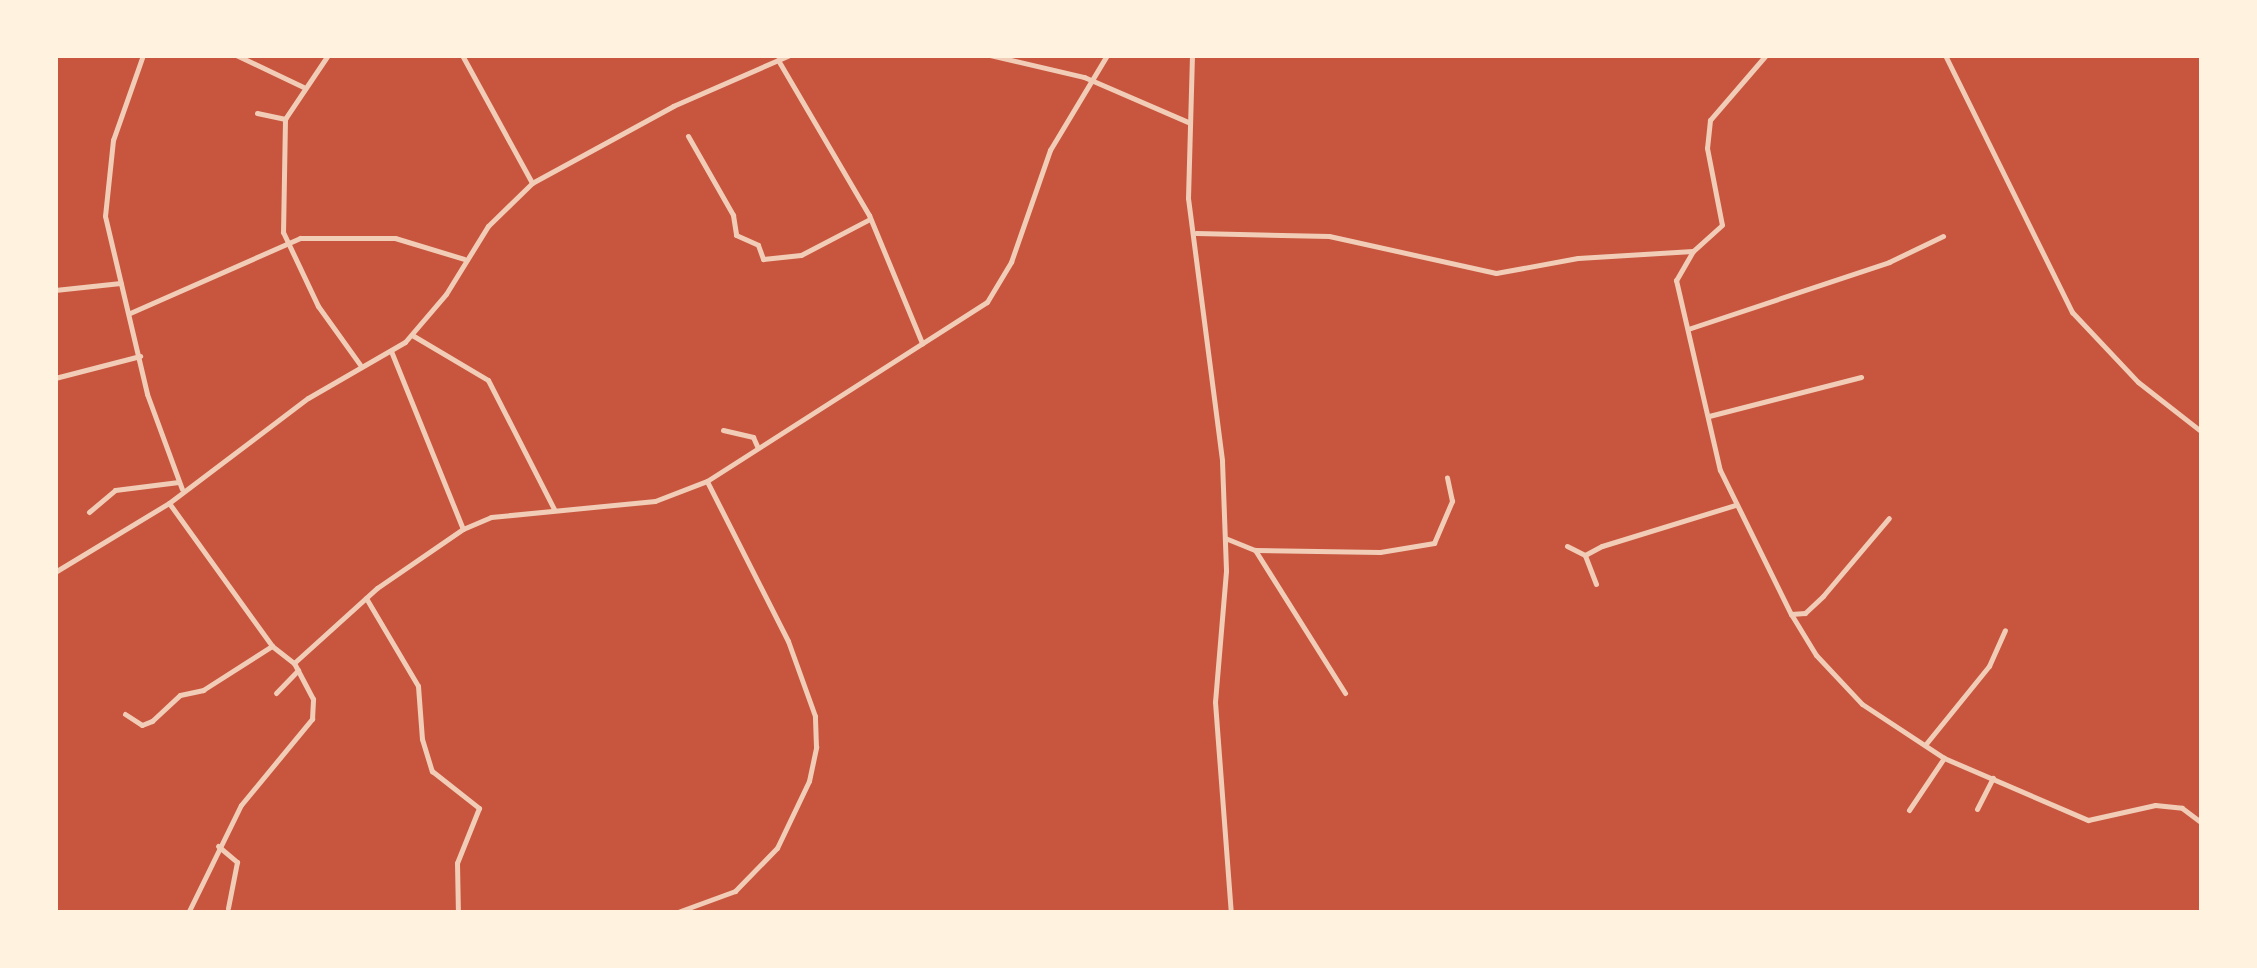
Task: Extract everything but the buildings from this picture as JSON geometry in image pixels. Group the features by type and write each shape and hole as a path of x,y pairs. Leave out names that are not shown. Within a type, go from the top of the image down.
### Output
{"street":[{"path":"142,55 120,110 104,196 140,356 180,486"},
{"path":"236,55 302,87"},
{"path":"328,55 302,87 284,119 286,242 318,306 362,366"},
{"path":"462,55 532,182"},
{"path":"55,572 169,502 180,486 412,335 464,259 532,182 673,106 790,55"},
{"path":"990,55 1090,79 1188,122"},
{"path":"276,692 366,598 462,529 491,517 655,502 707,481 976,312 996,290 1044,163 1090,79 1108,55"},
{"path":"1192,55 1188,122 1225,538 1215,702 1231,913"},
{"path":"1766,55 1707,128 1722,225 1693,252 1676,280 1735,506 1791,614 1844,686 1890,727 1944,758 2088,820 2155,805 2182,808 2202,823"},
{"path":"1945,55 2072,312 2138,382 2202,432"},
{"path":"778,60 870,219 922,343"},
{"path":"257,113 284,119"},
{"path":"688,136 733,216 736,235 758,245 763,259 801,255 870,219"},
{"path":"1196,232 1329,236 1496,273 1578,258 1693,252"},
{"path":"1688,329 1888,262 1943,236"},
{"path":"130,313 286,242 395,238 464,259"},
{"path":"55,290 121,283"},
{"path":"412,335 488,380 554,509"},
{"path":"390,351 462,529"},
{"path":"55,378 140,356"},
{"path":"1709,416 1861,377"},
{"path":"722,430 753,437 757,447"},
{"path":"1225,538 1255,550 1380,552 1434,542 1452,501 1447,478"},
{"path":"676,913 735,891 777,848 809,781 816,747 815,716 788,641 707,481"},
{"path":"89,512 115,490 180,486"},
{"path":"169,502 272,646 296,667 314,700 312,718 241,806 188,913"},
{"path":"1586,556 1676,519 1735,506"},
{"path":"1791,614 1804,613 1823,596 1889,518"},
{"path":"1566,546 1586,556 1596,584"},
{"path":"1255,550 1344,693"},
{"path":"366,598 418,686 422,739 432,771 479,808 456,863 458,913"},
{"path":"1924,746 1988,666 2005,630"},
{"path":"125,714 142,726 152,722 180,695 203,690 272,646"},
{"path":"1909,810 1944,758"},
{"path":"1977,809 1993,778"},
{"path":"218,846 237,862 228,908"}]}
